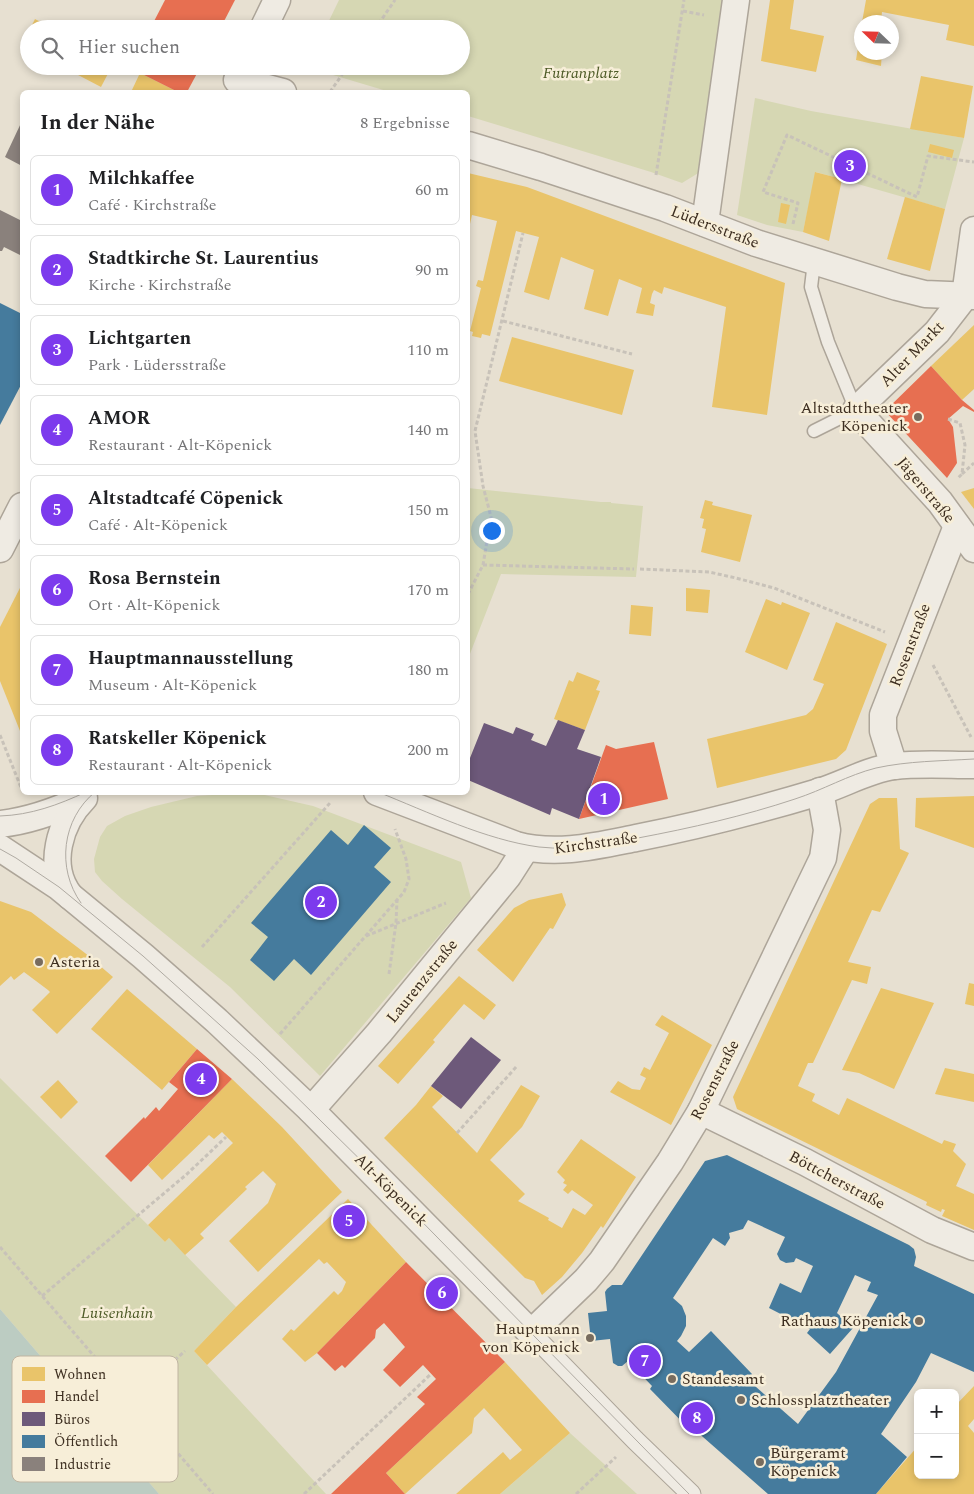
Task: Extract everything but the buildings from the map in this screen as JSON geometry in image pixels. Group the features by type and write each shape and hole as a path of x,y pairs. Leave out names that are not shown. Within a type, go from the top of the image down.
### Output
{"street":[{"path":"267,20 277,0"},
{"path":"705,223 736,0"},
{"path":"237,80 275,90"},
{"name":"Lüdersstraße","path":"470,146 665,208 756,243 814,262 925,294 969,296"},
{"name":"Alter Markt","path":"856,410 936,332 969,296 974,230"},
{"name":"Jägerstraße","path":"856,410 936,498 974,549"},
{"path":"0,549 20,510"},
{"name":"Rosenstraße","path":"894,766 883,731 882,720 957,526"},
{"name":"Kirchstraße","path":"385,795 526,848 554,851 599,846 680,830 820,792 860,776 894,766 974,765"},
{"name":"Rosenstraße","path":"531,1333 586,1280 602,1261 670,1162 701,1111 823,858 827,830 820,792"},
{"path":"0,824 34,818 64,808 90,795"},
{"name":"Alt-Köpenick","path":"76,902 66,891 60,874 58,850 65,824 77,806 90,795"},
{"name":"Alt-Köpenick","path":"0,848 44,876 143,956 217,1021 311,1110 635,1440 691,1494"},
{"name":"Laurenzstraße","path":"311,1110 379,1034 508,876 526,848"},
{"name":"Böttcherstraße","path":"701,1111 805,1162 932,1230 974,1248"}],"lane":[{"path":"814,262 811,287 828,342 856,410 814,431"}],"path":[{"path":"381,20 395,0"},
{"path":"652,205 684,0"},
{"path":"331,90 342,75"},
{"path":"792,230 798,203 763,192 787,134 917,197 928,156 974,162"},
{"path":"470,590 483,565 491,517 483,486 475,431 523,233"},
{"path":"503,321 632,354"},
{"path":"948,419 960,423 965,445 962,474"},
{"path":"936,498 974,463"},
{"path":"957,464 964,464"},
{"path":"483,565 634,569"},
{"path":"640,569 709,572 774,588 912,642 924,649 973,740"},
{"path":"0,735 20,786"},
{"path":"202,947 330,803"},
{"path":"280,1034 404,892 409,879 406,860 394,826"},
{"path":"387,982 396,924 397,900"},
{"path":"366,936 448,902"},
{"path":"457,1133 516,1066"},
{"path":"42,1296 187,1174 226,1137"},
{"path":"0,1247 94,1356"},
{"path":"178,1357 185,1351"},
{"path":"304,1494 432,1374"},
{"path":"576,1494 635,1440"},
{"path":"178,1453 213,1494"}],"green space":[{"name":"Futranplatz","path":"339,0 725,0 700,172 682,183 470,117 470,90 383,90 333,75 470,75 470,20 329,20"},
{"path":"755,98 811,111 964,138 945,209 816,172 803,232 767,225 737,215"},
{"path":"470,488 643,506 636,577 501,574 470,654"},
{"path":"264,795 313,806 461,862 471,898 320,1076 230,987 122,899 95,872 94,859 100,837 107,826 125,816 151,807 197,796"},
{"name":"Luisenhain","path":"0,1078 165,1242 169,1238 236,1307 194,1351 326,1494 159,1494 149,1482 178,1482 178,1356 40,1356 0,1309"},
{"path":"570,1433 637,1494 500,1494"}],"shaded area":[{"path":"0,1309 40,1356 12,1356 12,1482 149,1482 159,1494 0,1494"}],"tram line":[{"path":"385,795 478,832 539,847 565,848 601,845 698,826 737,816 795,799 876,768 912,763 974,759"},
{"path":"0,816 23,814 44,809 79,795"},
{"path":"81,903 68,875 66,844 75,816 92,795"},
{"path":"0,849 59,887 143,956 258,1059 386,1185 689,1494"}],"place":[{"name":"Lichtgarten","path":"850,166"},
{"name":"Altstadttheater Köpenick","path":"918,417"},
{"name":"Milchkaffee","path":"604,799"},
{"name":"Stadtkirche St. Laurentius","path":"321,902"},
{"name":"Asteria","path":"39,962"},
{"name":"AMOR","path":"201,1079"},
{"name":"Altstadtcafé Cöpenick","path":"349,1221"},
{"name":"Rosa Bernstein","path":"442,1293"},
{"name":"Rathaus Köpenick","path":"919,1321"},
{"name":"Hauptmann von Köpenick","path":"590,1338"},
{"name":"Hauptmannausstellung","path":"645,1361"},
{"name":"Standesamt","path":"672,1379"},
{"name":"Schlossplatztheater","path":"741,1400"},
{"name":"Ratskeller Köpenick","path":"697,1418"},
{"name":"Bürgeramt Köpenick","path":"760,1462"}]}
